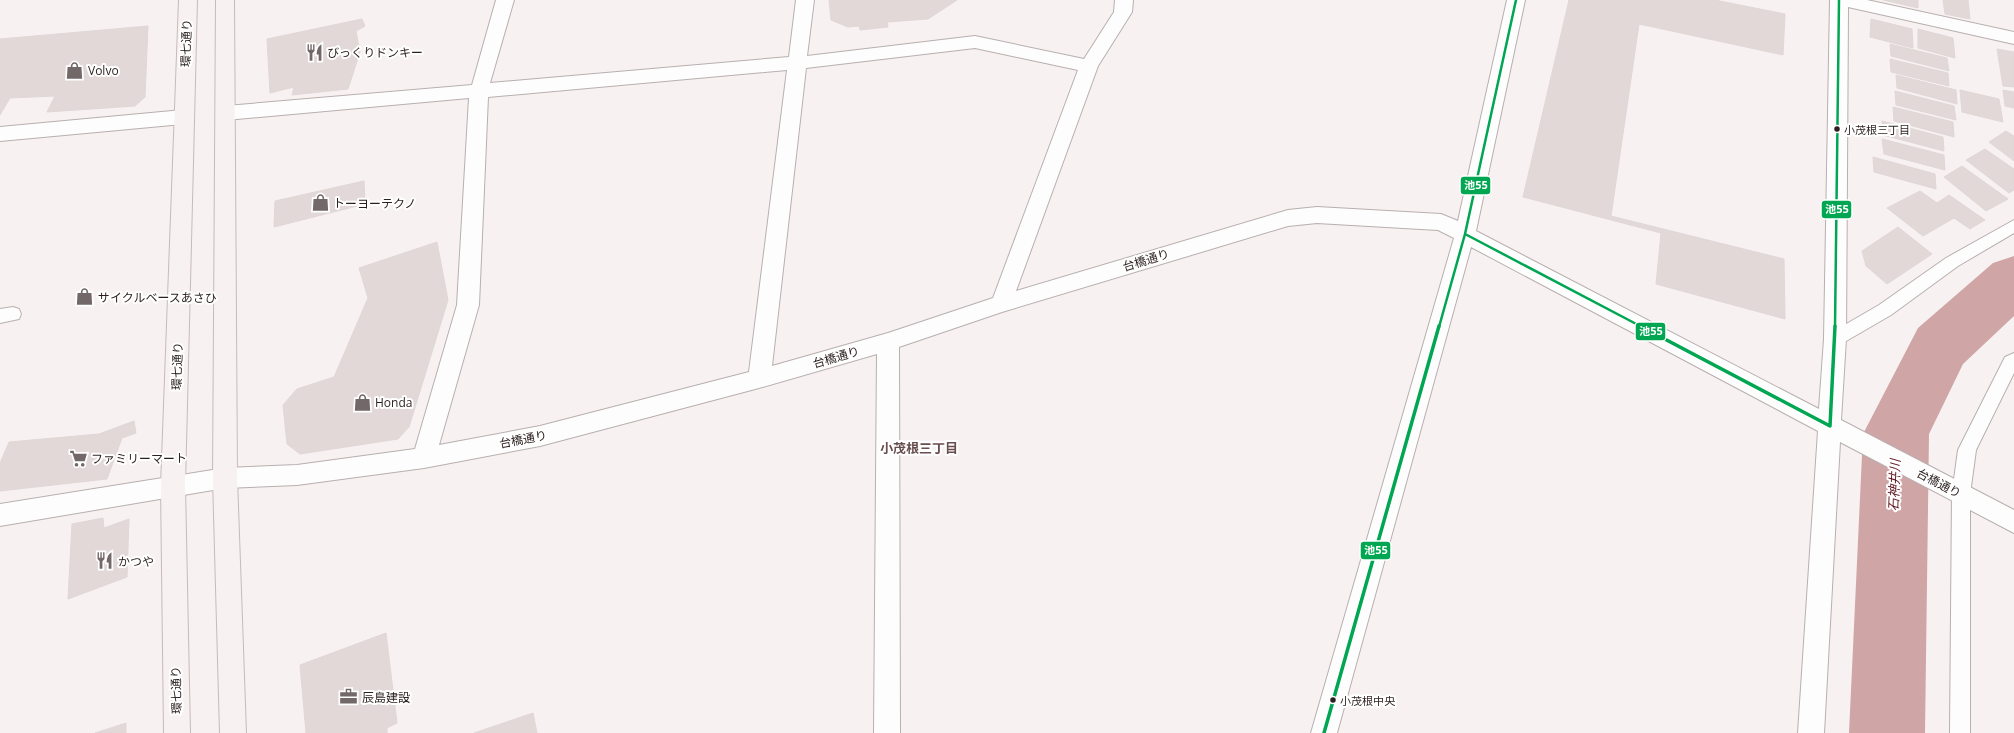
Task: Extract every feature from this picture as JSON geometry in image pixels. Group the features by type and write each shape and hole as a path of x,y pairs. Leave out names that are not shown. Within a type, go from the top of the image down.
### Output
{"main road":[{"name":"環七通り","path":"177,733 173,486 183,117 188,0"},
{"path":"225,0 225,478 233,733"}],"street":[{"path":"424,458 468,305 480,91 505,0"},
{"path":"759,379 805,0"},
{"path":"1001,304 1089,66 1123,12 1124,0"},
{"path":"1324,733 1465,234 1516,0"},
{"path":"1811,733 1838,430 1835,339 1840,0 2014,38"},
{"path":"226,113 797,63 975,42 1089,66"},
{"path":"0,134 183,117"},
{"name":"台橋通り","path":"0,515 225,478 297,475 424,458 540,436 759,379 888,342 1001,304 1280,220 1302,216 1441,222 2014,522"},
{"path":"887,733 888,342"}],"lane":[{"path":"1835,339 1885,310 1952,262 2014,226"},
{"path":"1960,733 1956,491 1967,450 2011,362 2014,360"}],"building":[{"path":"829,0 957,0 928,19 887,22 888,27 860,30 859,26 848,27 831,20"},
{"path":"1569,0 1715,0 1785,14 1783,55 1639,24 1611,216 1784,259 1785,319 1656,284 1661,233 1523,197"},
{"path":"1883,0 1918,0 1918,8"},
{"path":"1943,0 1968,0 1970,19 1945,14"},
{"path":"362,19 365,26 356,31 360,52 348,89 292,95 294,87 270,93 267,39"},
{"path":"1871,19 1912,29 1913,48 1870,37"},
{"path":"148,26 145,97 135,106 47,112 55,96 10,98 0,115 0,39"},
{"path":"1918,29 1953,38 1955,58 1918,48"},
{"path":"1890,44 1947,58 1949,71 1891,56"},
{"path":"1997,49 2014,52 2014,87 2003,86"},
{"path":"1890,59 1948,73 1949,86 1891,72"},
{"path":"1896,75 1956,90 1957,104 1897,88"},
{"path":"1960,90 1999,99 2003,122 1962,112"},
{"path":"2003,90 2014,92 2014,108 2005,106"},
{"path":"1895,91 1954,106 1956,120 1896,105"},
{"path":"1893,107 1953,122 1954,137 1894,121"},
{"path":"1882,121 1943,137 1944,151 1883,135"},
{"path":"2006,131 2014,136 2014,161 1989,142"},
{"path":"1882,139 1944,155 1945,170 1884,154"},
{"path":"1985,149 2014,169 2014,190 2009,193 1966,160"},
{"path":"1873,157 1935,174 1936,189 1874,172"},
{"path":"1962,166 2008,199 1986,211 1944,177"},
{"path":"364,181 365,204 274,227 275,201"},
{"path":"1920,191 1937,203 1949,195 1985,220 1970,229 1954,218 1923,236 1887,208"},
{"path":"1898,227 1932,254 1887,284 1866,266 1862,251"},
{"path":"437,242 448,300 409,427 398,439 300,454 287,444 283,405 297,389 334,377 368,298 359,268"},
{"path":"134,421 136,433 122,438 107,479 0,491 0,463 9,442 99,434"},
{"path":"103,518 104,528 129,519 127,577 68,599 72,524"},
{"path":"386,633 397,723 387,728 387,733 306,733 300,665"},
{"path":"533,713 537,733 474,733"},
{"path":"126,723 126,733 95,733"}],"waterway":[{"name":"石神井川","path":"1887,733 1896,434 1940,346 2014,280"}],"transit line":[{"name":"池55","path":"1324,733 1465,234 1516,0"},
{"name":"池55","path":"1465,234 1830,426 1835,339 1839,0"}],"place":[{"name":"びっくりドンキー","path":"314,52"},
{"name":"Volvo","path":"75,70"},
{"name":"小茂根三丁目","path":"1837,129"},
{"name":"トーヨーテクノ","path":"320,203"},
{"name":"サイクルベースあさひ","path":"85,297"},
{"name":"Honda","path":"362,402"},
{"name":"ファミリーマート","path":"78,458"},
{"name":"かつや","path":"105,561"},
{"name":"辰島建設","path":"349,697"},
{"name":"小茂根中央","path":"1333,700"}],"district":[{"name":"小茂根三丁目","path":"919,448"}]}
